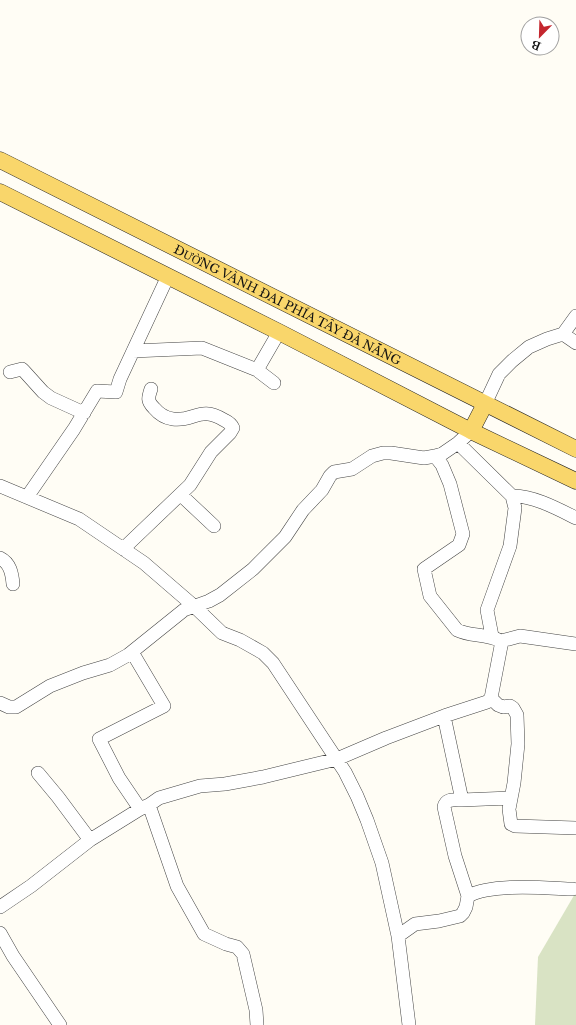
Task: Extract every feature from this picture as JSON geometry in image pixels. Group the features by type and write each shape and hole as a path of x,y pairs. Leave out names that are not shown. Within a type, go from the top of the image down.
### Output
{"main road":[{"name":"ĐƯỜNG VÀNH ĐAI PHÍA TÂY ĐÀ NẴNG","path":"0,160 576,449"},
{"path":"0,192 279,332 471,431 576,481"},
{"path":"471,431 485,404"}],"street":[{"path":"27,497 74,429 97,391 116,392 120,379 168,276"},
{"path":"485,404 499,374 512,361 529,347 562,334 576,316"},
{"path":"257,370 279,332"},
{"path":"562,334 576,343"},
{"path":"133,351 202,348 257,370 274,383"},
{"path":"10,372 22,369 24,370 43,392 51,398 84,413"},
{"path":"123,549 181,495 190,485 212,452 230,433 232,428 232,426 218,416 212,414 199,414 180,419 173,419 162,415 150,403 148,398 152,389"},
{"path":"0,703 9,707 16,707 50,686 83,673 110,665 132,652 184,610 195,607 220,595 253,569 284,537 303,510 322,490 334,472 342,472 352,469 372,456 383,453 424,458 442,454 458,443 471,431"},
{"path":"0,907 32,886 90,840 159,798 200,786 225,784 263,777 337,759 386,738 444,716 480,705 492,698 501,646 496,639 487,610 510,546 515,508 512,496 458,443"},
{"path":"435,456 442,465 450,484 463,534 459,545 424,569 430,596 457,630 463,633 496,639 520,636 576,644"},
{"path":"0,486 79,519 144,563 195,607 222,633 240,640 263,653 273,662 337,759 357,796 382,863 398,936 409,1025"},
{"path":"181,495 214,526"},
{"path":"512,496 519,496 538,502 576,518"},
{"path":"0,558 9,566 13,584"},
{"path":"132,652 164,706 99,739 119,778 144,807 177,886 204,934 226,944 237,947 243,954 256,1010 257,1025"},
{"path":"492,698 498,705 503,707 510,706 513,708 517,715 518,744 514,783 510,798 510,821 513,825 576,828"},
{"path":"444,716 462,800"},
{"path":"38,772 90,840"},
{"path":"398,936 415,924 439,921 460,916 466,907 468,896 457,862 444,807 446,802 449,800 510,798"},
{"path":"468,896 477,891 514,887 574,889"},
{"path":"0,933 13,956 60,1025"}],"green space":[{"path":"576,892 576,1025 535,1025 538,957"}]}
